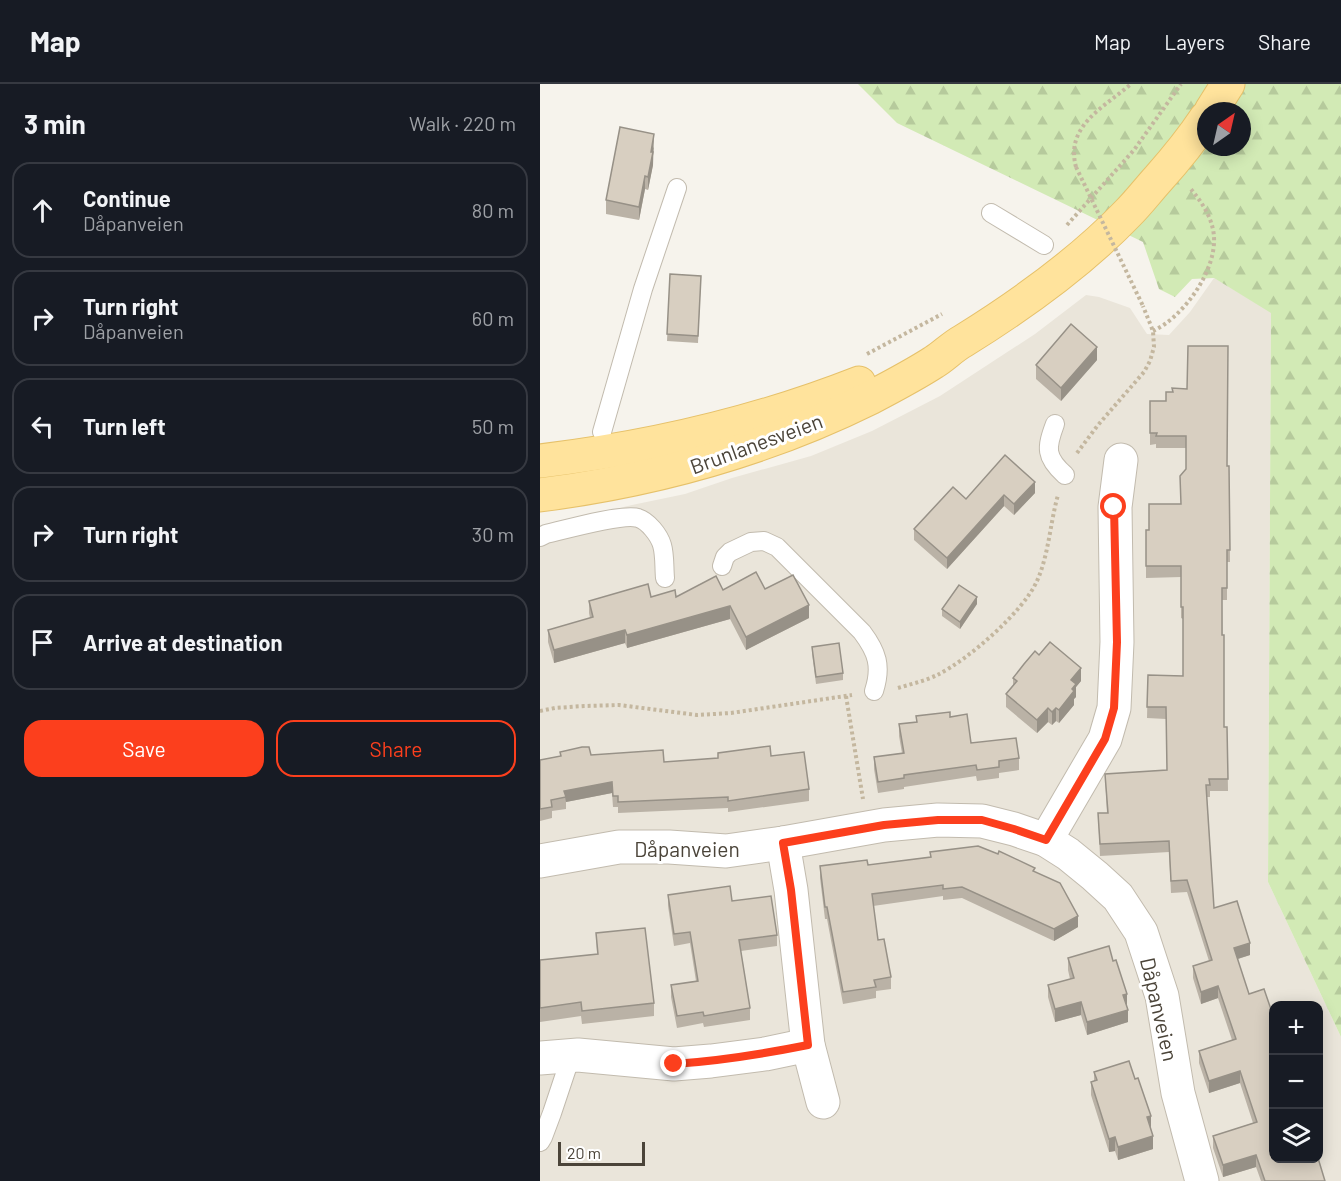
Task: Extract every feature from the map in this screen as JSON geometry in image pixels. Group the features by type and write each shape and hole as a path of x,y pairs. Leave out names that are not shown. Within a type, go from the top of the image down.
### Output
{"main road":[{"path":"1216,102 1228,84"},
{"name":"Brunlanesveien","path":"540,495 624,482 680,469 740,451 819,422 872,397 935,362 955,345 1029,297 1081,256 1128,214 1169,167 1197,130"},
{"name":"Brunlanesveien","path":"540,461 658,442 764,415 857,384 927,353 955,345"}],"street":[{"path":"1046,840 1105,739 1114,708 1117,642 1114,507 1121,460"},
{"name":"Dåpanveien","path":"540,861 619,847 669,847 726,851 884,825 938,820 982,820 1046,840 1077,861 1118,897 1141,932 1162,996 1178,1093 1202,1181"},
{"path":"783,843 791,890 808,1045 823,1102"},
{"path":"555,1057 578,1055 674,1064 722,1060 808,1045"}],"lane":[{"path":"602,432 643,289 677,188"},
{"path":"991,213 1044,245"},
{"path":"1055,424 1049,439 1049,451 1052,462 1065,475"},
{"path":"540,537 621,518 636,517 655,532 662,545 664,578"},
{"path":"722,566 725,557 730,552 751,542 764,541 777,547 862,632 873,646 878,663 878,679 874,691"},
{"path":"540,1142 552,1113 555,1057"}],"path":[{"path":"1065,475 1098,425 1144,372 1154,347 1153,331 1143,306 1076,167 1073,156 1074,142 1080,129 1131,84"},
{"path":"1044,245 1063,229 1134,150 1181,84"},
{"path":"1153,331 1171,320 1193,296 1214,250 1212,224 1207,211 1192,190 1169,167"},
{"path":"859,358 948,311"},
{"path":"874,691 908,685 936,676 968,656 1015,612 1037,582 1044,563 1058,494"},
{"path":"540,711 555,708 619,705 696,715 731,713 846,696 867,828"}],"shaded area":[{"path":"1214,278 1271,312 1268,882 1341,1037 1341,1181 540,1181 540,527 685,494 811,456 872,431 940,396 1035,334 1086,295 1130,308 1147,334 1169,335 1190,312"}],"green space":[{"path":"858,84 1341,84 1341,1037 1268,882 1271,313 1214,278 1192,279 1175,297 1159,289 1143,242 897,123"}],"building":[{"path":"620,127 654,134 648,177 645,176 639,207 606,200"},
{"path":"670,274 701,276 698,336 667,334"},
{"path":"1071,324 1097,347 1061,388 1036,365"},
{"path":"1188,346 1228,346 1227,466 1229,466 1230,550 1227,550 1227,588 1222,588 1222,635 1224,635 1224,727 1227,727 1228,779 1209,779 1210,785 1206,785 1214,908 1237,901 1250,943 1234,948 1249,994 1264,989 1269,1004 1269,1163 1320,1163 1325,1181 1265,1181 1256,1155 1223,1165 1213,1136 1257,1122 1240,1071 1209,1081 1199,1051 1236,1039 1218,986 1201,992 1193,966 1212,960 1187,880 1171,881 1169,841 1100,844 1098,813 1108,813 1105,774 1167,770 1166,707 1147,707 1148,675 1183,676 1181,566 1146,566 1146,530 1149,530 1149,504 1181,504 1180,476 1186,469 1186,436 1156,436 1157,433 1150,433 1150,401 1166,401 1166,392 1173,392 1172,388 1187,389"},
{"path":"1005,455 1035,482 1014,504 1004,495 947,558 914,529 953,487 966,499"},
{"path":"756,572 765,589 793,575 809,605 746,637 730,606 627,635 625,630 554,650 548,630 593,617 589,601 648,584 651,597 675,590 676,597 716,576 723,590"},
{"path":"959,585 977,597 960,622 942,609"},
{"path":"1050,642 1081,668 1071,680 1076,684 1072,689 1074,691 1059,710 1056,708 1052,712 1048,708 1037,720 1006,694 1017,681 1013,678 1035,651 1039,655"},
{"path":"839,643 843,673 816,677 812,647"},
{"path":"950,712 950,717 967,714 971,743 1016,738 1019,758 999,761 999,767 977,770 976,765 904,775 904,778 878,782 874,757 904,753 899,724 917,722 916,716"},
{"path":"770,746 771,756 804,752 809,789 728,801 728,797 618,802 618,796 613,796 612,782 564,791 566,797 551,800 552,807 540,809 540,760 561,756 560,752 582,747 589,747 591,755 663,750 664,762 718,758 718,753"},
{"path":"978,846 998,854 999,851 1035,868 1033,871 1060,883 1078,916 1054,929 962,887 943,889 943,885 872,894 878,940 884,939 891,977 874,980 876,987 843,992 827,907 825,907 820,866 867,860 868,865 931,857 930,852"},
{"path":"730,886 732,901 771,896 777,935 739,940 750,1008 704,1016 703,1012 677,1016 671,985 698,981 690,932 674,934 668,895"},
{"path":"645,928 654,1003 582,1011 581,1002 540,1008 540,960 598,954 596,933"},
{"path":"1109,946 1127,994 1123,995 1128,1010 1087,1022 1081,1002 1055,1009 1048,985 1074,978 1068,958"},
{"path":"1129,1061 1135,1079 1138,1078 1151,1116 1147,1117 1153,1136 1118,1147 1115,1137 1109,1139 1091,1082 1097,1080 1094,1072"}],"route":[{"path":"674,1064 711,1061 808,1045 791,890 783,843 884,825 938,820 982,820 1046,840 1105,739 1114,708 1117,642 1114,507"}]}
